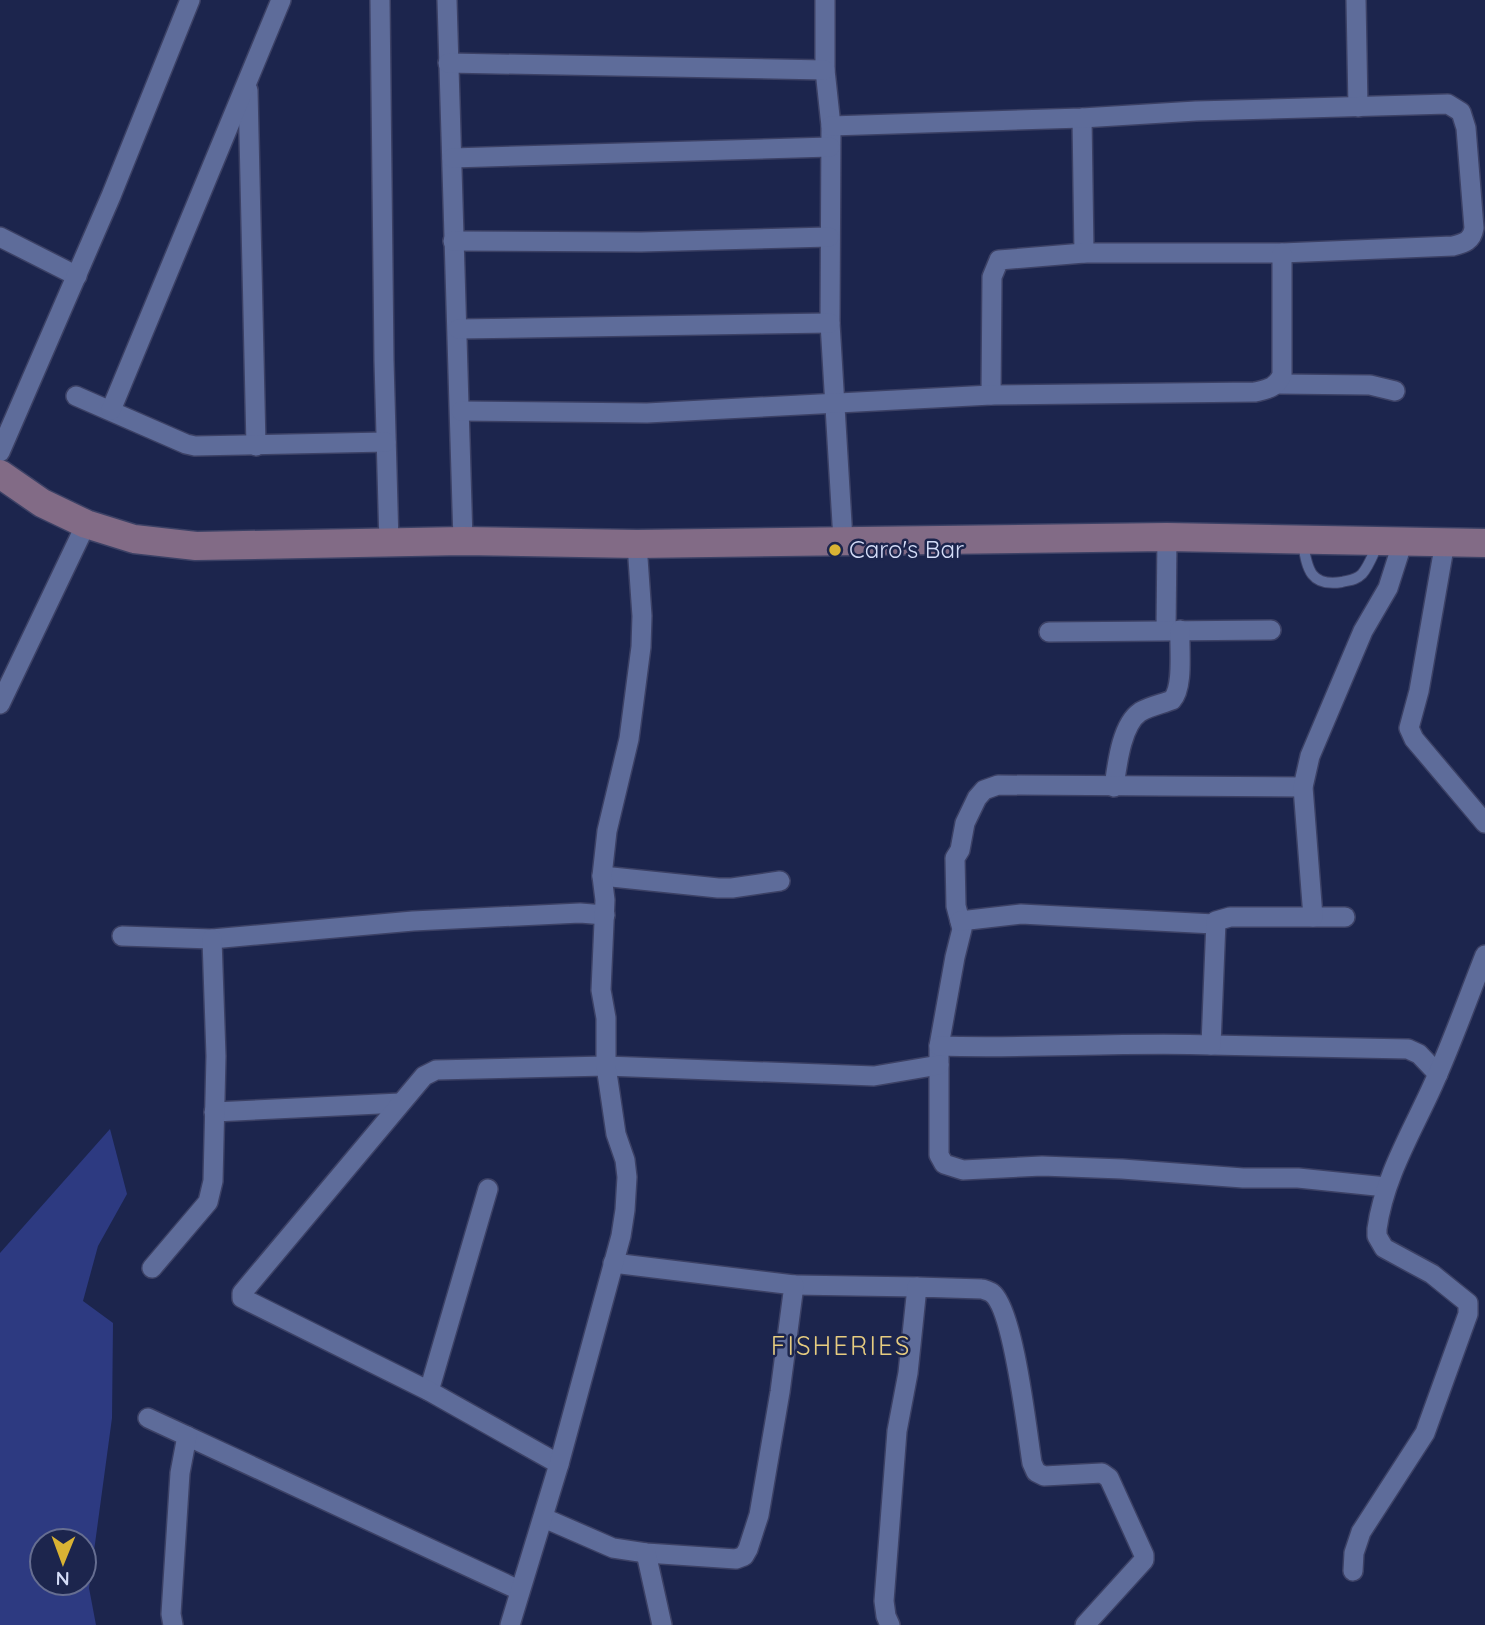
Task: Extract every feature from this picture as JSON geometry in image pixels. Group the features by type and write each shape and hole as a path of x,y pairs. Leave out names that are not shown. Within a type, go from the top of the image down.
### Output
{"main road":[{"path":"0,474 42,503 86,524 134,539 196,546 463,541 637,544 1167,537 1485,544"}],"street":[{"path":"0,452 77,276 190,0"},
{"path":"111,410 281,0"},
{"path":"380,0 389,544"},
{"path":"447,0 463,541"},
{"path":"825,0 825,70 831,126 830,323 843,540"},
{"path":"1356,0 1358,107"},
{"path":"448,63 825,70"},
{"path":"247,85 256,446"},
{"path":"831,126 1448,104 1461,112 1466,128 1473,234 1464,243 1453,246 1282,253 1084,253 999,260 992,277 991,395"},
{"path":"1082,118 1084,253"},
{"path":"452,158 830,147"},
{"path":"0,237 77,276"},
{"path":"453,241 641,242 829,237"},
{"path":"461,411 647,413 991,395 1255,392 1270,389 1278,384 1282,376 1282,253"},
{"path":"458,329 830,323"},
{"path":"1278,384 1370,386 1395,391"},
{"path":"76,396 186,444 256,446 386,442"},
{"path":"0,704 86,524"},
{"path":"1114,787 1119,754 1128,728 1137,714 1172,700 1179,684 1167,537"},
{"path":"1312,917 1303,787 1310,756 1363,631 1388,588 1391,541"},
{"path":"1445,542 1419,691 1409,729 1414,739 1485,823"},
{"path":"510,1625 559,1464 625,1210 625,1160 616,1134 606,1066 606,1018 601,990 605,915 602,876 607,831 629,739 640,647 642,616 637,544"},
{"path":"1049,632 1271,630"},
{"path":"1303,787 998,785 984,790 965,823 960,850 955,859 956,906 961,938 955,957 939,1055 939,1154 944,1164 963,1170 1042,1167 1122,1169 1196,1175 1298,1178 1387,1187"},
{"path":"602,876 718,888 780,881"},
{"path":"122,936 212,939 413,921 580,913 605,915"},
{"path":"960,921 1021,914 1214,924 1220,919 1230,917 1345,916"},
{"path":"1211,1045 1214,924"},
{"path":"152,1268 208,1202 213,1181 216,1056 212,939"},
{"path":"1353,1571 1354,1553 1361,1532 1425,1433 1468,1314 1468,1303 1461,1296 1432,1274 1384,1248 1377,1236 1378,1220 1387,1187 1438,1074 1485,955"},
{"path":"559,1464 429,1391 242,1298 242,1293 400,1103 424,1076 436,1070 606,1066 874,1076 939,1055 1011,1048 1165,1044 1408,1049 1419,1054 1438,1074"},
{"path":"214,1112 400,1103"},
{"path":"429,1391 488,1189"},
{"path":"613,1263 794,1285 982,1289 992,1292 1014,1344 1032,1463 1036,1472 1044,1476 1102,1474 1109,1478 1144,1555 1144,1560 1084,1625"},
{"path":"544,1518 613,1548 736,1559 744,1556 759,1515 780,1392 794,1285"},
{"path":"890,1625 884,1601 893,1479 917,1287"},
{"path":"148,1418 519,1590"},
{"path":"173,1625 171,1614 180,1473 187,1436"},
{"path":"646,1553 662,1625"}],"lane":[{"path":"1303,539 1310,572 1318,581 1332,583 1353,580 1361,575 1391,541"}],"shaded area":[{"path":"110,1129 127,1194 98,1246 83,1301 113,1323 112,1418 97,1527 28,1527 28,1597 91,1597 96,1625 0,1625 0,1253"}],"place":[{"name":"Caro's Bar","path":"835,550"}],"district":[{"name":"FISHERIES","path":"841,1346"}]}
